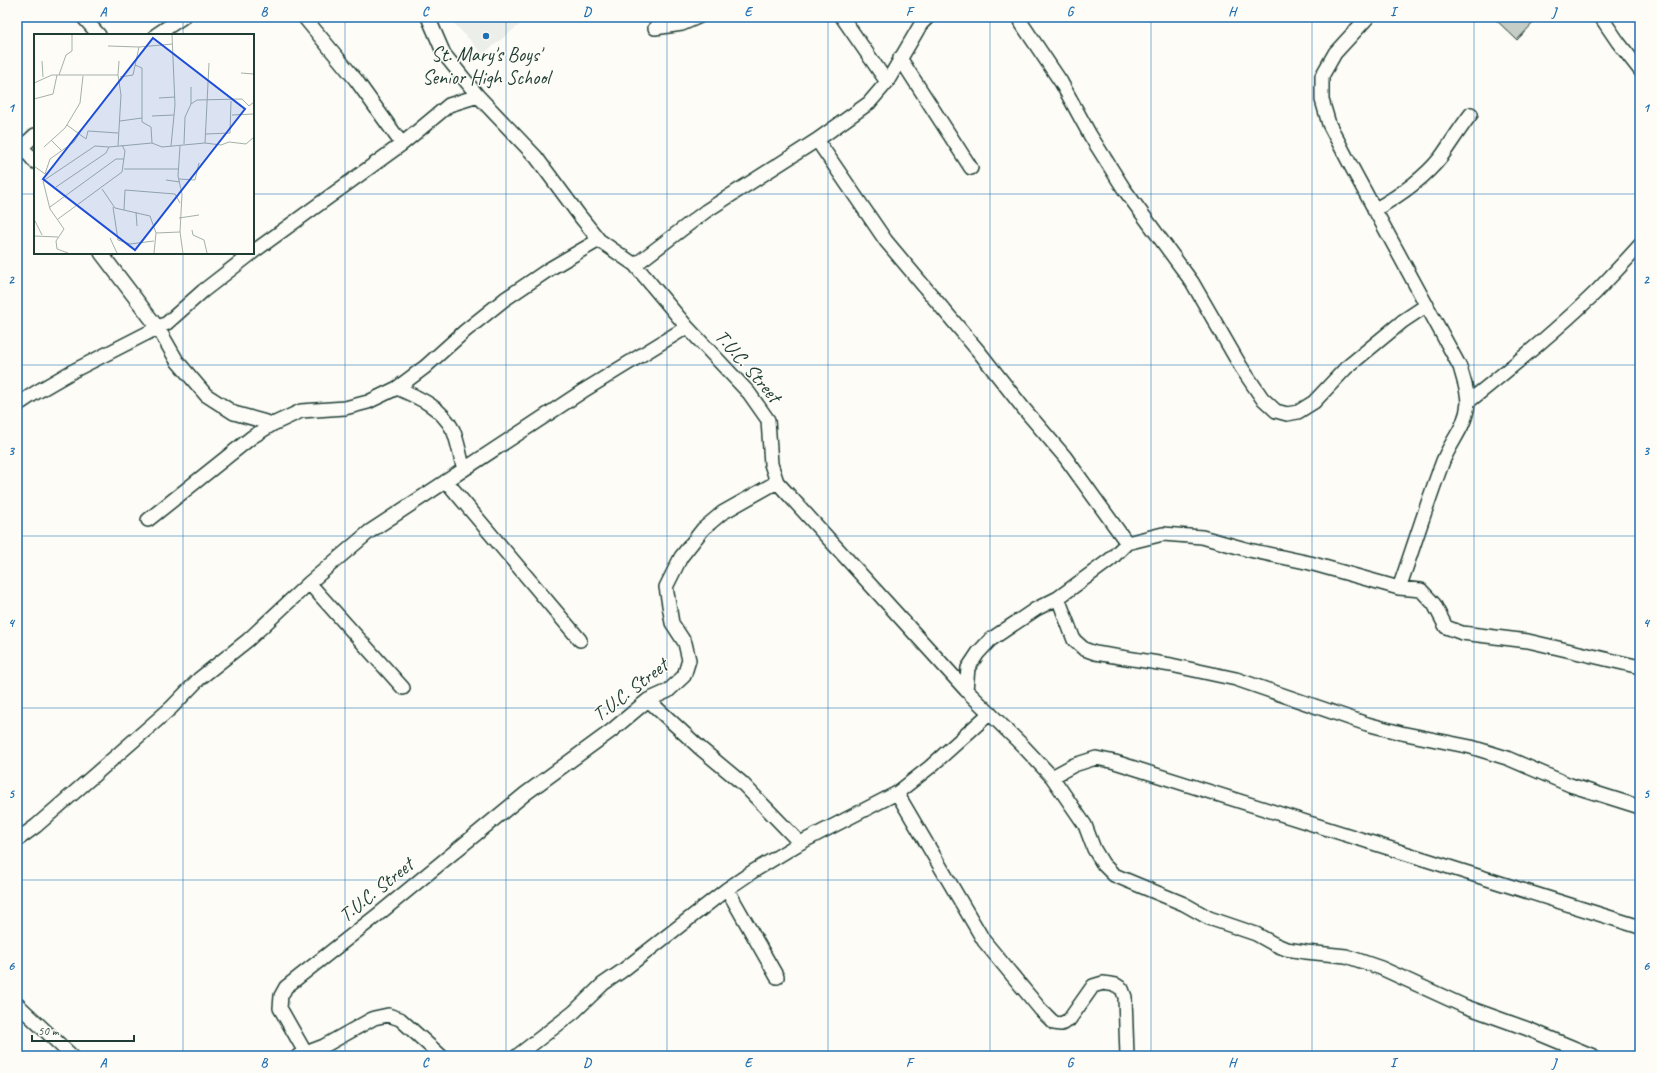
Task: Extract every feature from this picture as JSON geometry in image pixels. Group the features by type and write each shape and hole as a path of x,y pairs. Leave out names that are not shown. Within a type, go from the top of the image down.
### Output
{"street":[{"path":"83,17 98,34"},
{"path":"158,34 183,17"},
{"path":"304,17 356,80 402,144"},
{"name":"T.U.C. Street","path":"302,1054 280,1008 281,996 286,987 380,913 526,794 611,731 648,700 668,691 684,676 689,660 685,643 672,623 666,587 681,557 702,529 722,513 777,482 771,464 768,420 749,393 687,327 635,265 599,240 536,157 478,96 444,54 428,17"},
{"path":"655,28 682,24 698,17"},
{"path":"842,17 887,82"},
{"path":"635,265 706,211 817,140 869,102 887,82 921,24 928,17"},
{"path":"1020,17 1022,24 1061,82 1090,135 1124,189 1192,282 1241,367 1262,398 1276,411 1287,414 1298,412 1314,402 1351,364 1403,321 1427,305"},
{"path":"1368,17 1335,53 1322,76 1322,100 1329,124 1460,367 1468,402 1460,431 1445,456 1440,469 1399,588"},
{"path":"1601,17 1640,70"},
{"path":"900,58 972,168"},
{"path":"254,252 402,144 450,105 478,96"},
{"path":"1374,210 1401,194 1424,175 1441,157 1471,114"},
{"path":"34,136 20,145 34,161"},
{"path":"817,140 886,241 1065,457 1127,543"},
{"path":"148,520 252,437 273,424 301,411 345,408 362,403 397,388 425,367 464,331 505,299 551,268 599,240"},
{"path":"1468,402 1523,358 1580,308 1628,260 1640,244"},
{"path":"102,254 158,328 177,361 206,395 234,413 273,424"},
{"path":"17,405 34,393 73,371 167,323 251,254"},
{"path":"17,840 36,826 171,708 199,679 248,640 309,583 370,532 576,395 687,327"},
{"path":"397,388 426,401 439,411 453,431 464,469"},
{"path":"446,481 580,640"},
{"path":"777,482 966,690 1052,777 1085,825 1094,849 1103,864 1114,875 1184,904 1209,918 1256,934 1286,949 1346,956 1381,968 1464,1006 1528,1029 1593,1056"},
{"path":"966,690 968,668 978,653 990,640 1036,609 1058,598 1111,558 1127,543 1163,534 1202,537 1249,550 1310,563 1399,588 1421,590 1434,604 1446,628 1462,633 1528,641 1640,667"},
{"path":"309,583 403,688"},
{"path":"1058,598 1074,640 1084,649 1095,653 1171,665 1236,679 1367,724 1401,733 1471,747 1507,758 1570,785 1640,807"},
{"path":"648,700 700,748 742,783 800,843"},
{"path":"517,1056 574,1012 603,984 622,971 727,889 800,843 897,793 930,767 990,713"},
{"path":"1052,777 1074,765 1096,758 1115,762 1640,927"},
{"path":"897,793 984,941 1041,1010 1054,1023 1061,1024 1069,1020 1093,986 1104,984 1116,985 1122,989 1125,997 1127,1056"},
{"path":"727,889 777,977"},
{"path":"17,1004 72,1056"},
{"path":"302,1054 324,1046 374,1018 388,1015 400,1019 441,1056"}],"shaded area":[{"name":"St. Mary's Boys' Senior High School","path":"448,17 529,17 483,54"}],"building":[{"path":"1493,17 1539,17 1517,40"}],"place":[{"name":"St. Mary's Boys' Senior High School","path":"486,36"}]}
